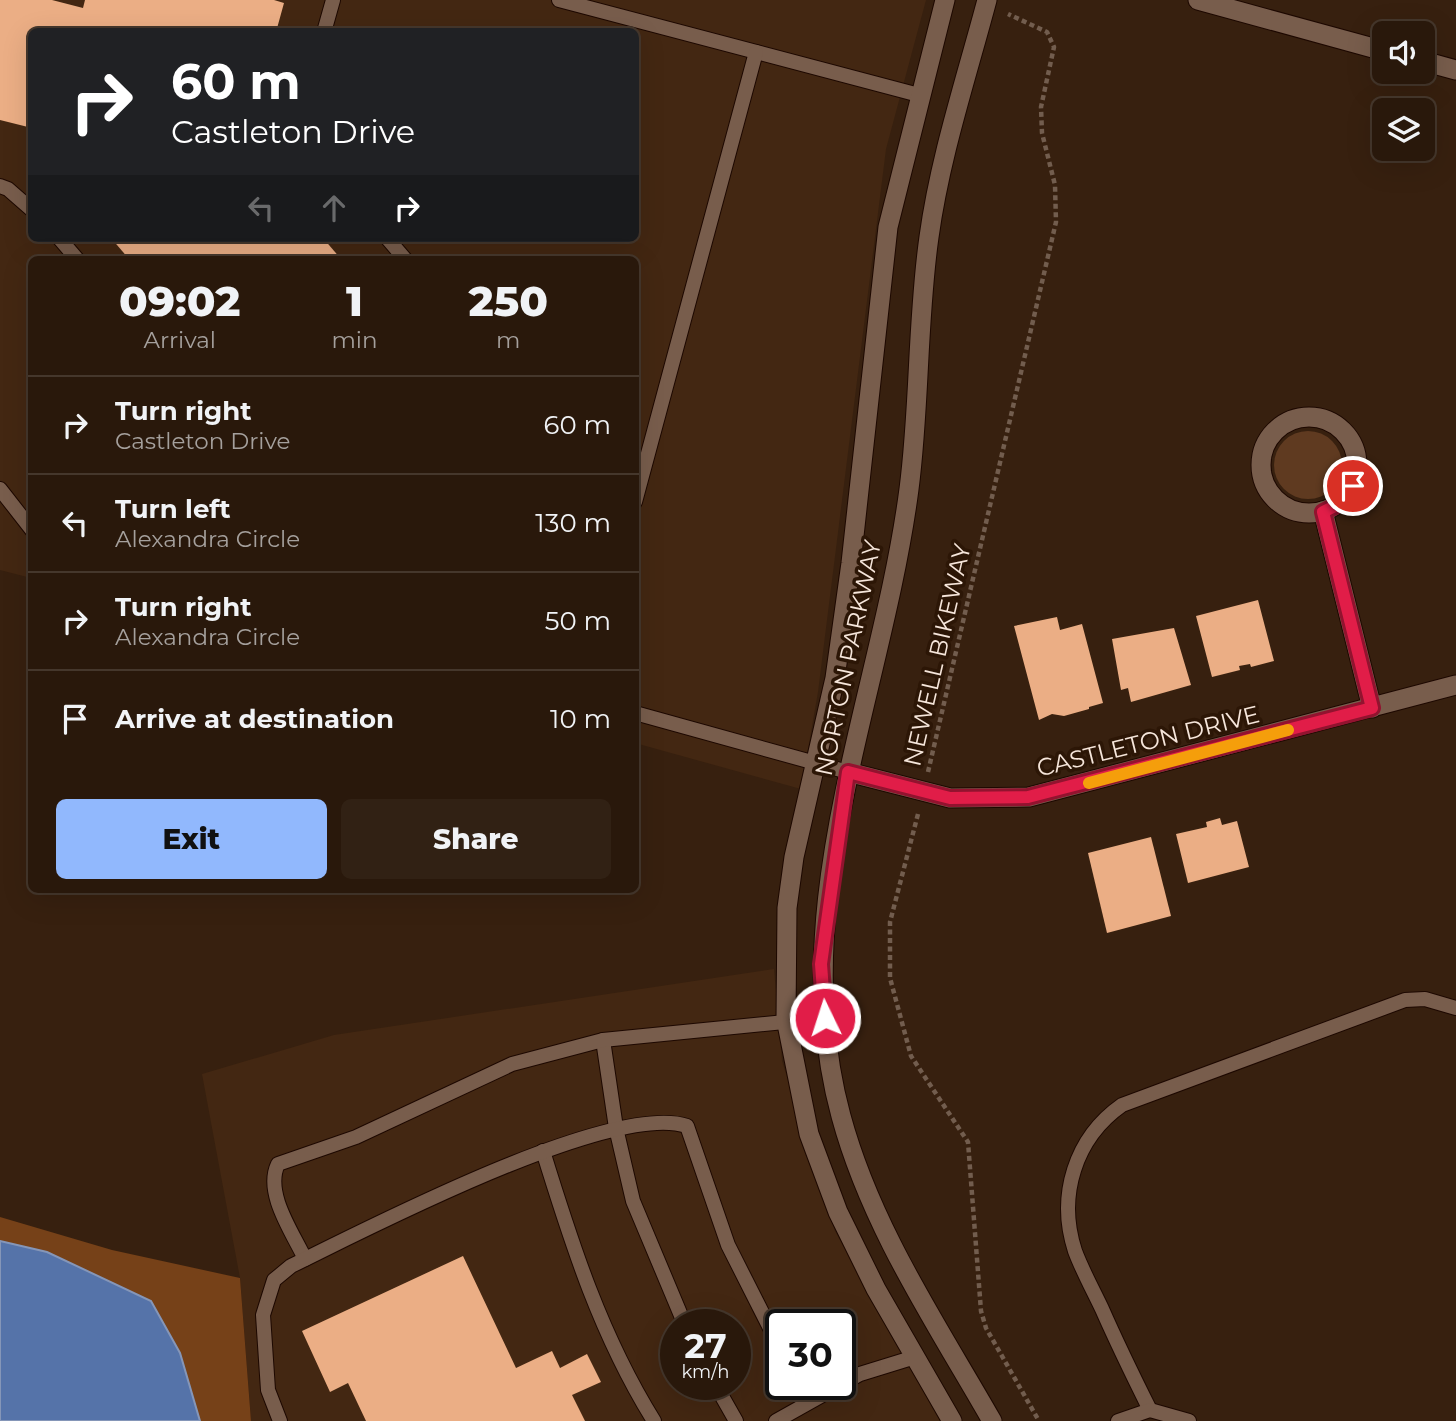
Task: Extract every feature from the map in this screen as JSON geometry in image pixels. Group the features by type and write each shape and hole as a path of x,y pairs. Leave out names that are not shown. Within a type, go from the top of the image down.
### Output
{"street":[{"name":"NORTON PARKWAY","path":"945,0 888,227 851,563 835,678 794,857 787,908 786,1019 809,1134 833,1199 876,1289 952,1421"},
{"name":"NORTON PARKWAY","path":"988,0 937,185 921,305 917,404 909,491 848,772 821,964 825,1018 841,1115 883,1231 992,1421"},
{"path":"1198,0 1372,48"},
{"path":"1435,64 1456,70"},
{"path":"1300,418 1313,418 1338,427 1354,448 1357,461 1353,486 1335,506 1323,512 1300,512 1279,503 1263,477 1265,447 1286,424 1300,418"},
{"path":"1323,512 1372,708"},
{"name":"CASTLETON DRIVE","path":"848,772 967,799 1028,797 1456,685"}],"lane":[{"path":"325,28 333,0"},
{"path":"559,0 919,95"},
{"path":"639,487 756,52"},
{"path":"0,186 8,189 28,206"},
{"path":"63,242 75,256"},
{"path":"390,242 402,256"},
{"path":"0,489 28,525"},
{"path":"639,714 848,772"},
{"path":"1150,1410 1124,1360 1075,1250 1069,1208 1069,1185 1083,1143 1095,1128 1122,1105 1405,1000 1425,999 1456,1008"},
{"path":"305,1259 277,1198 273,1175 278,1164 356,1137 512,1064 603,1040 786,1019 825,1018"},
{"path":"603,1040 616,1128 633,1201 678,1309"},
{"path":"280,1421 268,1390 263,1315 274,1280 305,1259 543,1151 616,1128 673,1121 687,1126 728,1245 765,1318"},
{"path":"543,1151 581,1274 632,1385 654,1421"},
{"path":"856,1376 915,1357"},
{"path":"724,1400 736,1421"},
{"path":"776,1421 809,1400"},
{"path":"1118,1421 1150,1410 1189,1421"}],"path":[{"name":"NEWELL BIKEWAY","path":"1014,16 1047,32 1055,47 1041,107 1042,133 1055,185 1056,222 924,791 890,922 890,978 911,1056 968,1142 981,1311 986,1328 1039,1421"}],"shaded area":[{"path":"0,0 926,0 886,149 818,692 801,789 639,744 639,256 28,256 28,577 0,570"},
{"path":"1308,431 1321,434 1332,441 1339,452 1342,465 1339,478 1332,489 1321,496 1308,499 1295,496 1284,489 1277,478 1274,465 1277,452 1284,441 1295,434"},
{"path":"774,969 782,1061 835,1231 940,1421 251,1421 240,1278 202,1074 334,1035"},
{"path":"0,1217 112,1250 240,1278 251,1421 0,1421"}],"water":[{"path":"0,1241 47,1252 151,1301 180,1353 200,1421 0,1421"}],"building":[{"path":"0,0 52,0 83,8 85,0 274,0 284,3 277,28 28,28 28,127 0,120"},
{"path":"114,242 326,242 338,256 126,256"},
{"path":"1258,600 1274,661 1251,667 1250,664 1239,666 1240,670 1212,677 1196,616"},
{"path":"1057,617 1060,630 1082,624 1103,703 1064,716 1052,714 1039,720 1014,626"},
{"path":"1174,628 1191,685 1131,702 1128,688 1121,690 1112,639"},
{"path":"1220,818 1222,825 1237,821 1249,867 1188,883 1176,834 1207,827 1206,822"},
{"path":"1151,837 1171,916 1107,933 1088,853"},
{"path":"463,1256 516,1368 552,1351 560,1368 587,1354 601,1382 572,1395 585,1421 366,1421 348,1383 330,1392 302,1331"}],"slow traffic":[{"path":"1089,783 1288,730"}],"route":[{"path":"825,1018 821,964 838,827 848,772 950,798 1028,797 1372,708 1323,512 1335,506 1353,486"}]}
